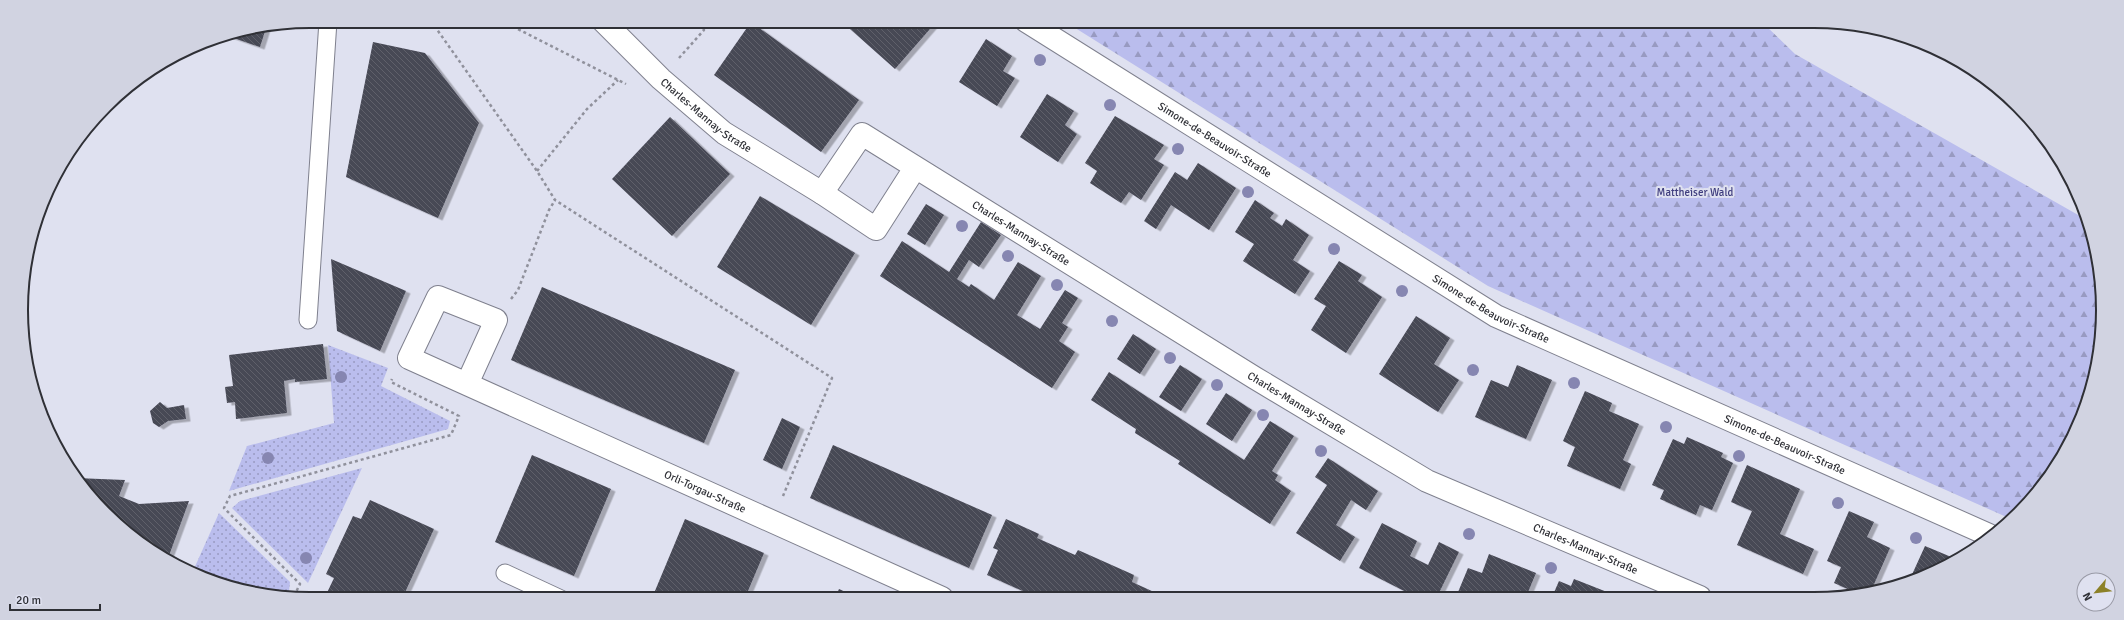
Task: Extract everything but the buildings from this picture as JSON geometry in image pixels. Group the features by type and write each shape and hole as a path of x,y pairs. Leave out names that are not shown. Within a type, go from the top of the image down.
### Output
{"street":[{"name":"Charles-Mannay-Straße","path":"610,28 661,79 724,133 822,193 876,229 915,168"},
{"name":"Simone-de-Beauvoir-Straße","path":"1037,28 1496,316 1986,534"},
{"name":"Charles-Mannay-Straße","path":"822,193 862,134 1255,378 1427,481 1688,592"},
{"path":"409,358 438,297 496,320 467,384"},
{"name":"Orli-Torgau-Straße","path":"409,358 929,592"}],"lane":[{"path":"308,320 328,28"},
{"path":"505,573 546,592"}],"path":[{"path":"436,28 537,171 555,200 832,378 772,522"},
{"path":"516,28 631,86"},
{"path":"537,171 587,109 618,80"},
{"path":"518,290 549,210 555,200"},
{"path":"296,591 300,584 224,508 230,496 451,435 459,416 391,382 396,371 409,358"}],"green space":[{"name":"Mattheiser Wald","path":"1075,28 1768,28 1795,54 2080,216 2091,255 2094,273 2096,310 2094,347 2091,365 2081,401 2067,435 2038,482 2005,517 1488,286"},
{"path":"328,345 388,368 381,386 450,421 448,429 229,491 247,446 334,423"},
{"path":"362,468 308,583 232,508 240,501"},
{"path":"219,513 290,582 289,591 255,587 219,577 195,568"}]}
